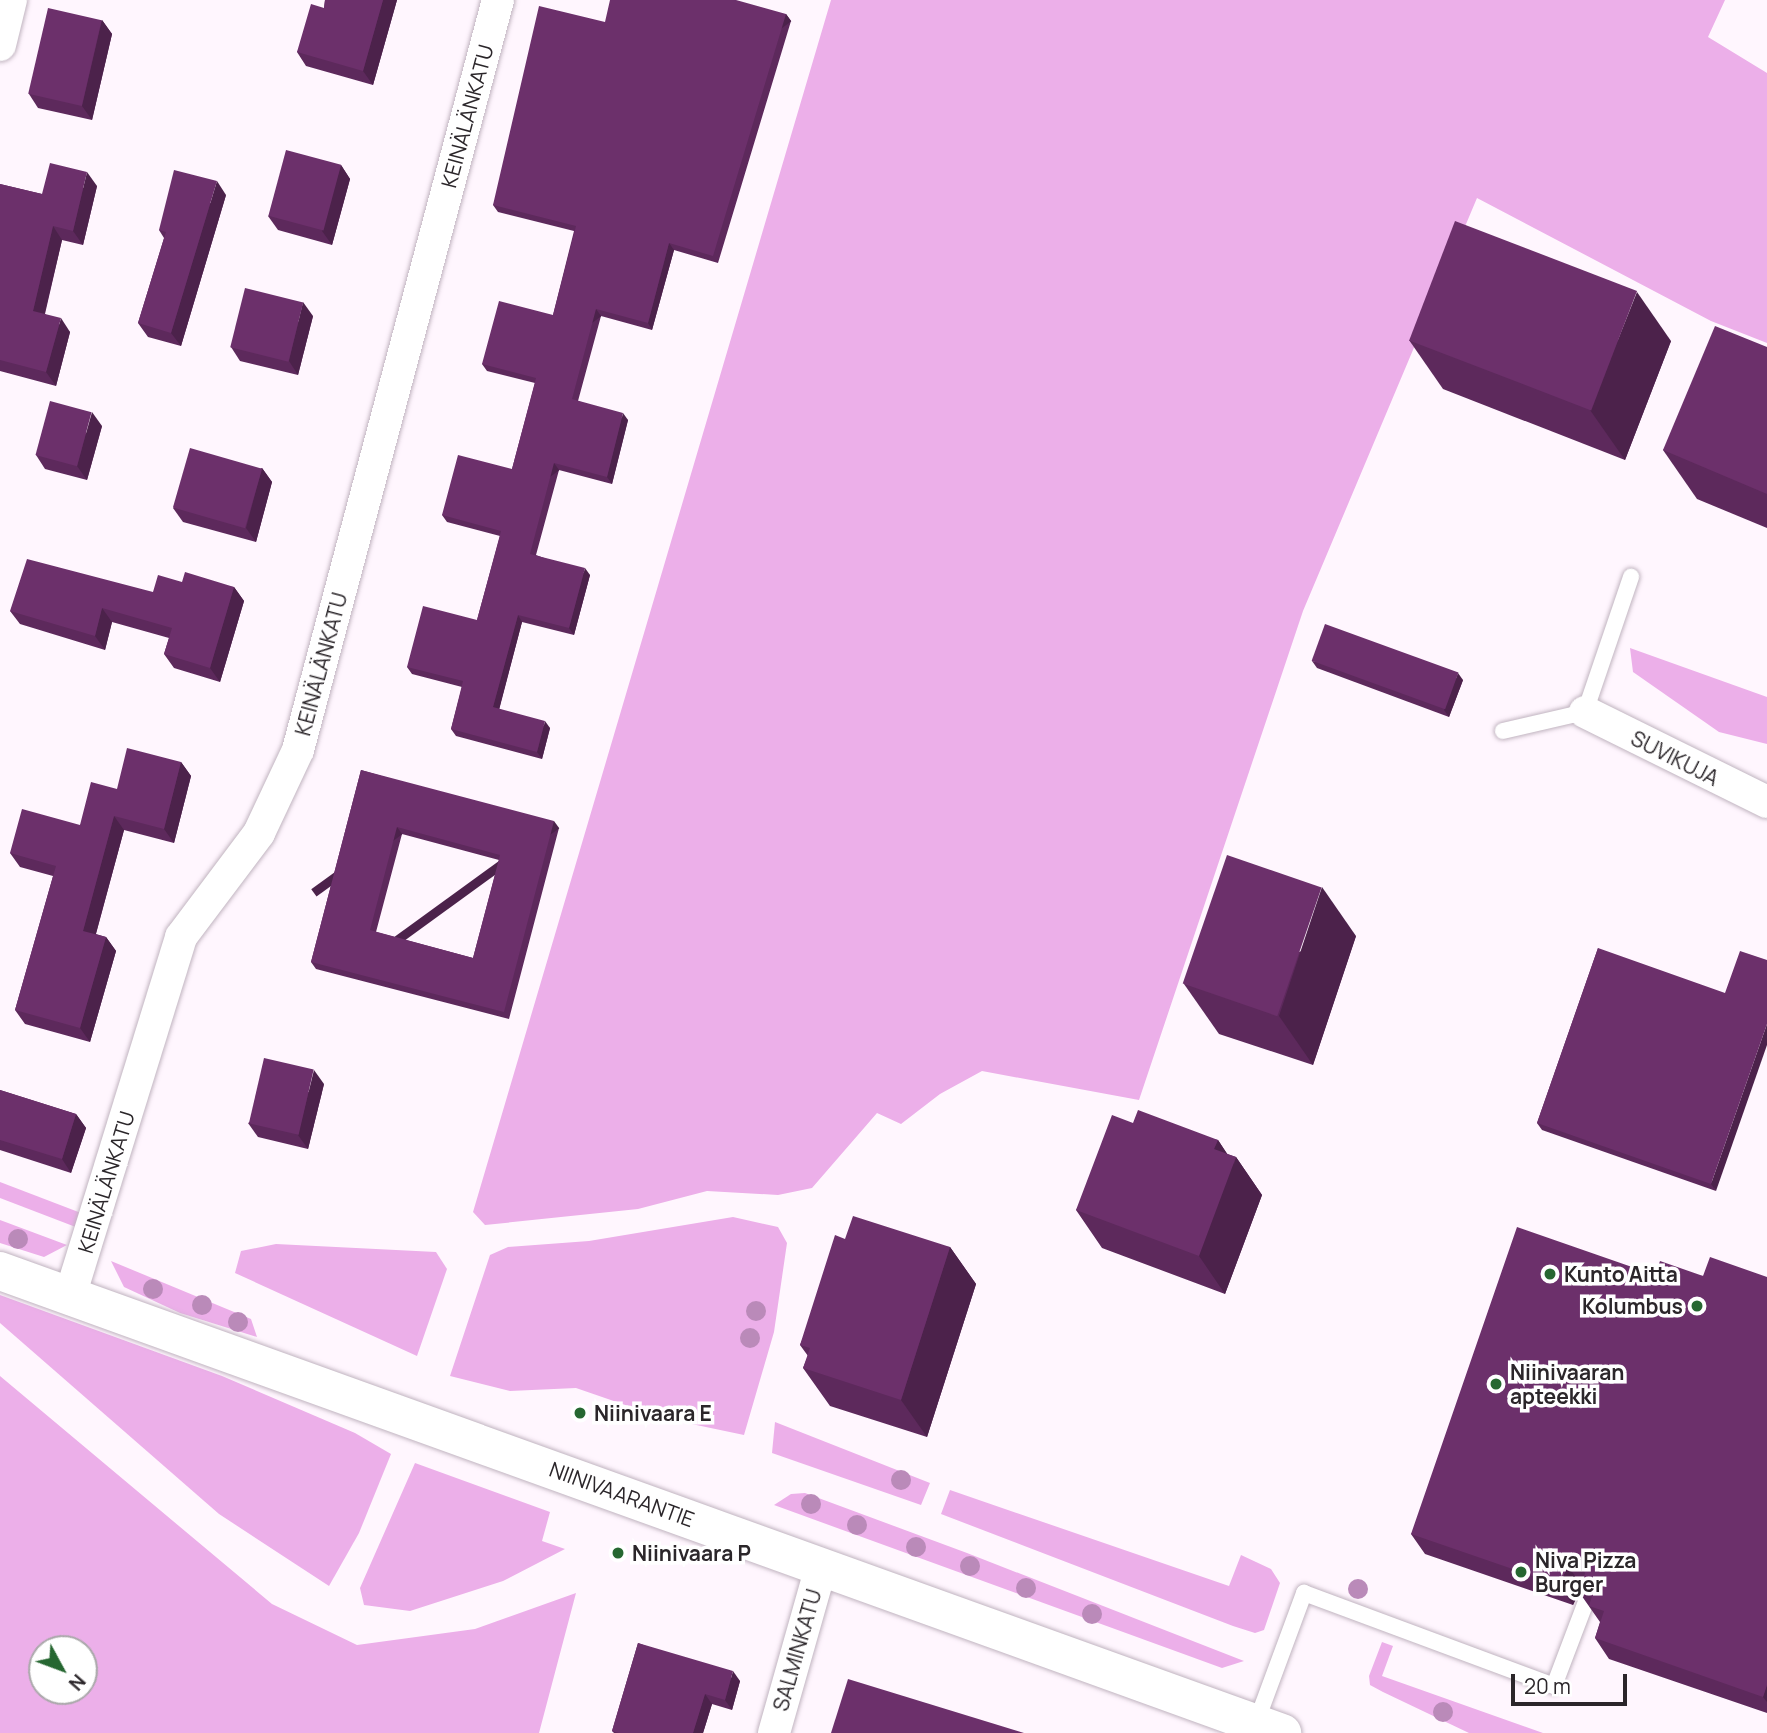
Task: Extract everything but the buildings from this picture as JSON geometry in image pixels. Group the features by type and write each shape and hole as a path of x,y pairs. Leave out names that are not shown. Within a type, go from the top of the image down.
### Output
{"main road":[{"name":"NIINIVAARANTIE","path":"0,1271 1269,1728"}],"street":[{"path":"0,45 11,0"},
{"name":"KEINÄLÄNKATU","path":"70,1296 181,937 258,833 298,750 498,0"},
{"name":"SUVIKUJA","path":"1585,712 1767,802"},
{"name":"SALMINKATU","path":"774,1733 821,1567"}],"lane":[{"path":"1503,731 1585,712 1631,578"},
{"path":"1269,1728 1304,1593 1554,1686 1589,1594"}],"shaded area":[{"path":"831,0 1725,0 1708,37 1767,73 1767,343 1711,321 1477,198 1303,611 1139,1100 982,1071 940,1094 901,1124 877,1113 812,1188 778,1195 707,1191 638,1209 485,1225 473,1212"},
{"path":"1630,648 1767,697 1767,744 1719,732 1633,672"},
{"path":"0,1182 85,1215 80,1229 0,1198"},
{"path":"733,1217 778,1227 787,1243 774,1332 744,1435 663,1418 576,1388 510,1391 450,1376 490,1255 508,1247 589,1241"},
{"path":"0,1220 67,1245 44,1257 0,1243"},
{"path":"276,1244 436,1252 447,1269 417,1356 235,1273 241,1251"},
{"path":"111,1261 251,1319 257,1337 180,1313 124,1287"},
{"path":"0,1295 222,1376 355,1433 391,1454 359,1533 329,1586 219,1514 0,1323"},
{"path":"0,1376 272,1604 357,1645 475,1629 576,1593 539,1733 0,1733"},
{"path":"775,1422 930,1483 921,1505 772,1453"},
{"path":"415,1463 550,1512 542,1541 565,1549 503,1581 410,1611 364,1605 360,1588"},
{"path":"950,1490 1229,1586 1241,1555 1271,1569 1280,1583 1264,1630 1255,1633 1233,1626 941,1514"},
{"path":"805,1493 1244,1661 1222,1668 774,1505 791,1494"},
{"path":"1382,1642 1393,1646 1382,1676 1543,1733 1469,1733 1370,1685 1369,1676"}],"place":[{"name":"Kunto Aitta","path":"1550,1274"},
{"name":"Kolumbus","path":"1697,1306"},
{"name":"Niinivaaran apteekki","path":"1496,1384"},
{"name":"Niinivaara E","path":"580,1413"},
{"name":"Niinivaara P","path":"618,1553"},
{"name":"Niva Pizza Burger","path":"1521,1572"}]}
